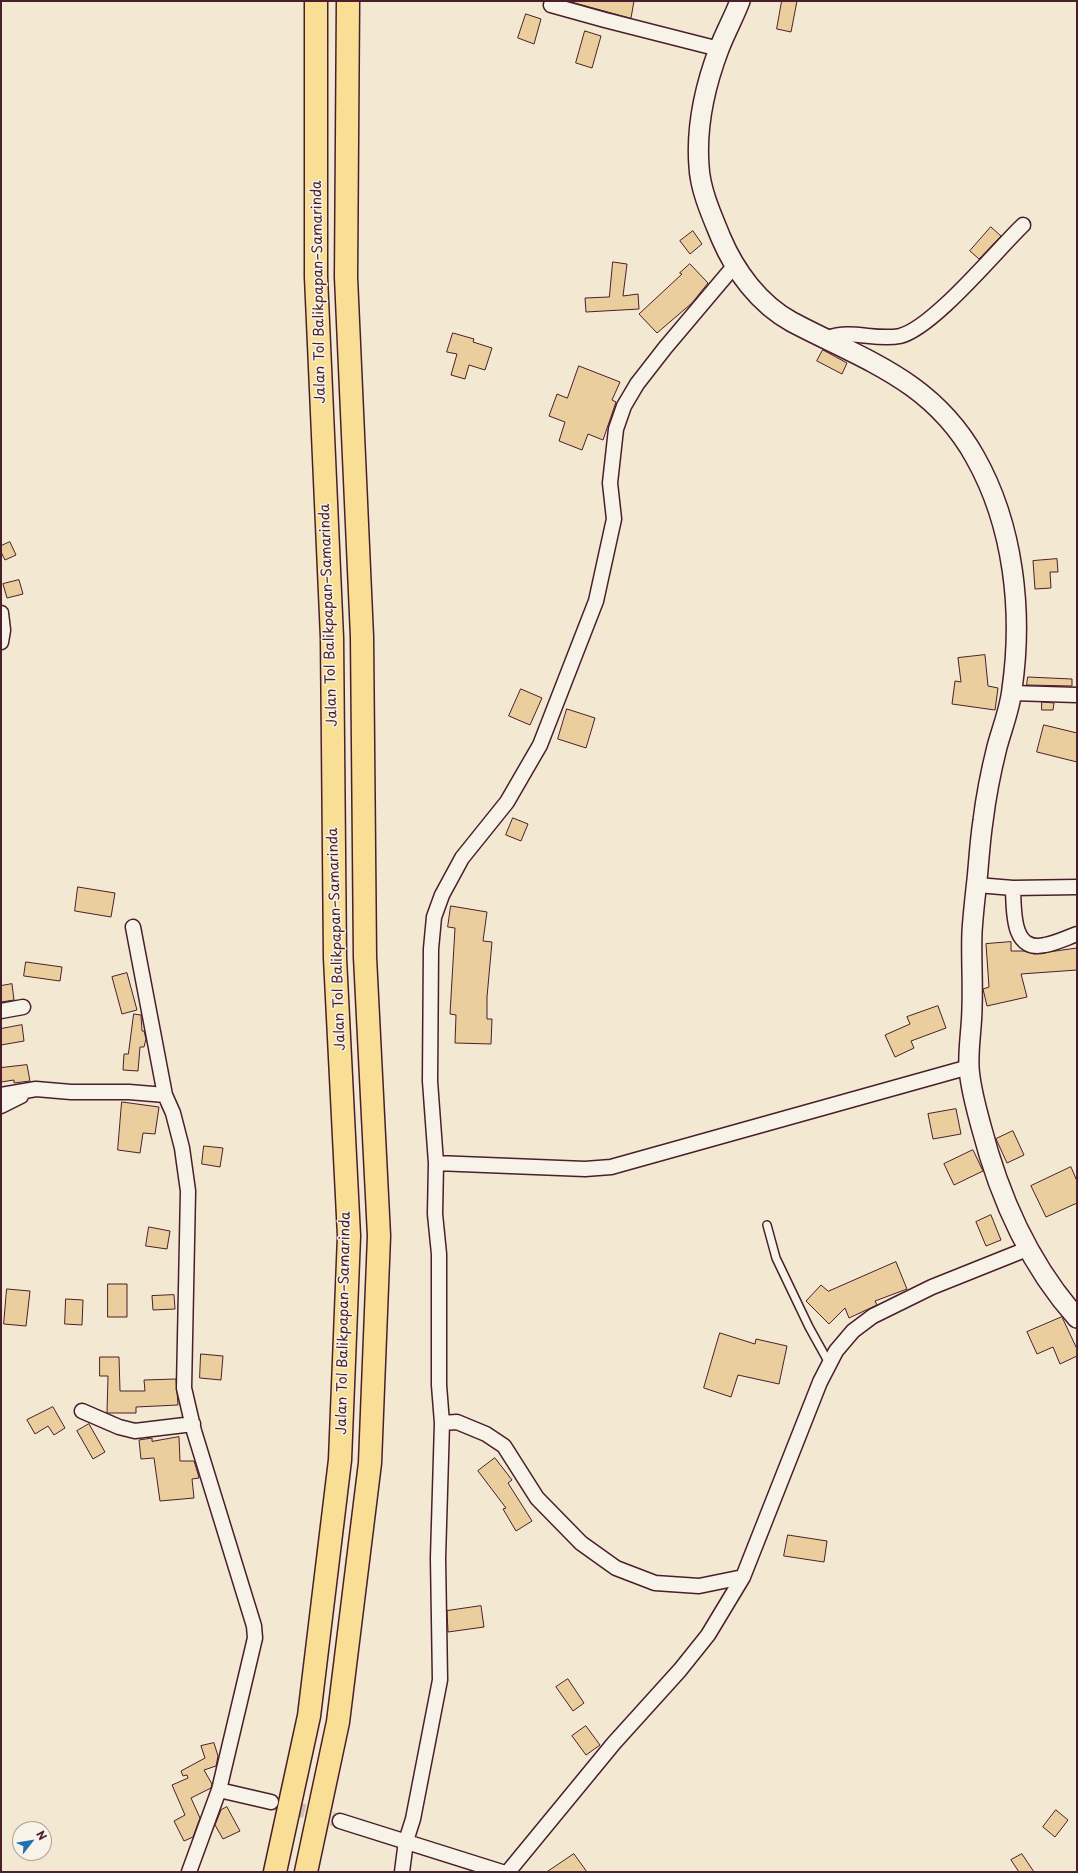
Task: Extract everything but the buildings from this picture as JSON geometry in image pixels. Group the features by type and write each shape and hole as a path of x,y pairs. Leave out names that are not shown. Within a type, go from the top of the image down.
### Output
{"highway":[{"name":"Jalan Tol Balikpapan–Samarinda","path":"275,1872 309,1716 339,1468 349,1236 335,958 332,638 316,277 316,1"},
{"name":"Jalan Tol Balikpapan–Samarinda","path":"306,1872 338,1722 370,1463 379,1236 365,957 362,637 346,277 348,1"}],"street":[{"path":"740,1 719,49 708,84 702,113 699,170 709,210 725,249 753,290 773,310 790,321 828,338 871,361 928,398 948,417 963,436 977,460 999,511 1008,542 1016,624 1012,693 995,755 982,822 972,932 972,1007 969,1067 976,1107 992,1165 1027,1250 1047,1280 1077,1318"},
{"path":"551,4 605,20 719,49"},
{"path":"828,338 841,334 855,333 895,337 916,329 956,294 1023,225"},
{"path":"402,1872 406,1842 413,1819 440,1680 438,1558 442,1423 439,1385 439,1254 435,1214 436,1163 430,1081 431,948 434,917 442,896 462,858 507,802 540,745 596,601 614,519 610,483 616,429 624,406 637,384 665,348 735,265"},
{"path":"1,613 3,630 1,642"},
{"path":"1012,693 1077,695"},
{"path":"977,885 1013,888 1077,887"},
{"path":"1013,888 1016,929 1022,939 1030,945 1043,946 1077,934"},
{"path":"134,927 165,1095 174,1113 182,1148 188,1191 184,1388 192,1424 254,1626 255,1638 219,1790 189,1872"},
{"path":"1,1011 23,1007"},
{"path":"436,1163 585,1169 611,1167 969,1067"},
{"path":"1,1095 36,1088 70,1092 129,1092 165,1095"},
{"path":"1,1106 36,1088"},
{"path":"508,1872 614,1743 680,1670 708,1635 743,1577 820,1382 836,1351 853,1331 873,1316 932,1287 1027,1250"},
{"path":"82,1411 119,1427 136,1431 192,1424"},
{"path":"442,1423 457,1422 486,1434 504,1446 537,1498 581,1543 616,1568 655,1583 699,1586 743,1577"},
{"path":"219,1790 271,1802"},
{"path":"340,1821 502,1872"}],"lane":[{"path":"767,1225 776,1258 809,1327 829,1363"}],"tunnel":[{"path":"271,1802 340,1821"}]}
